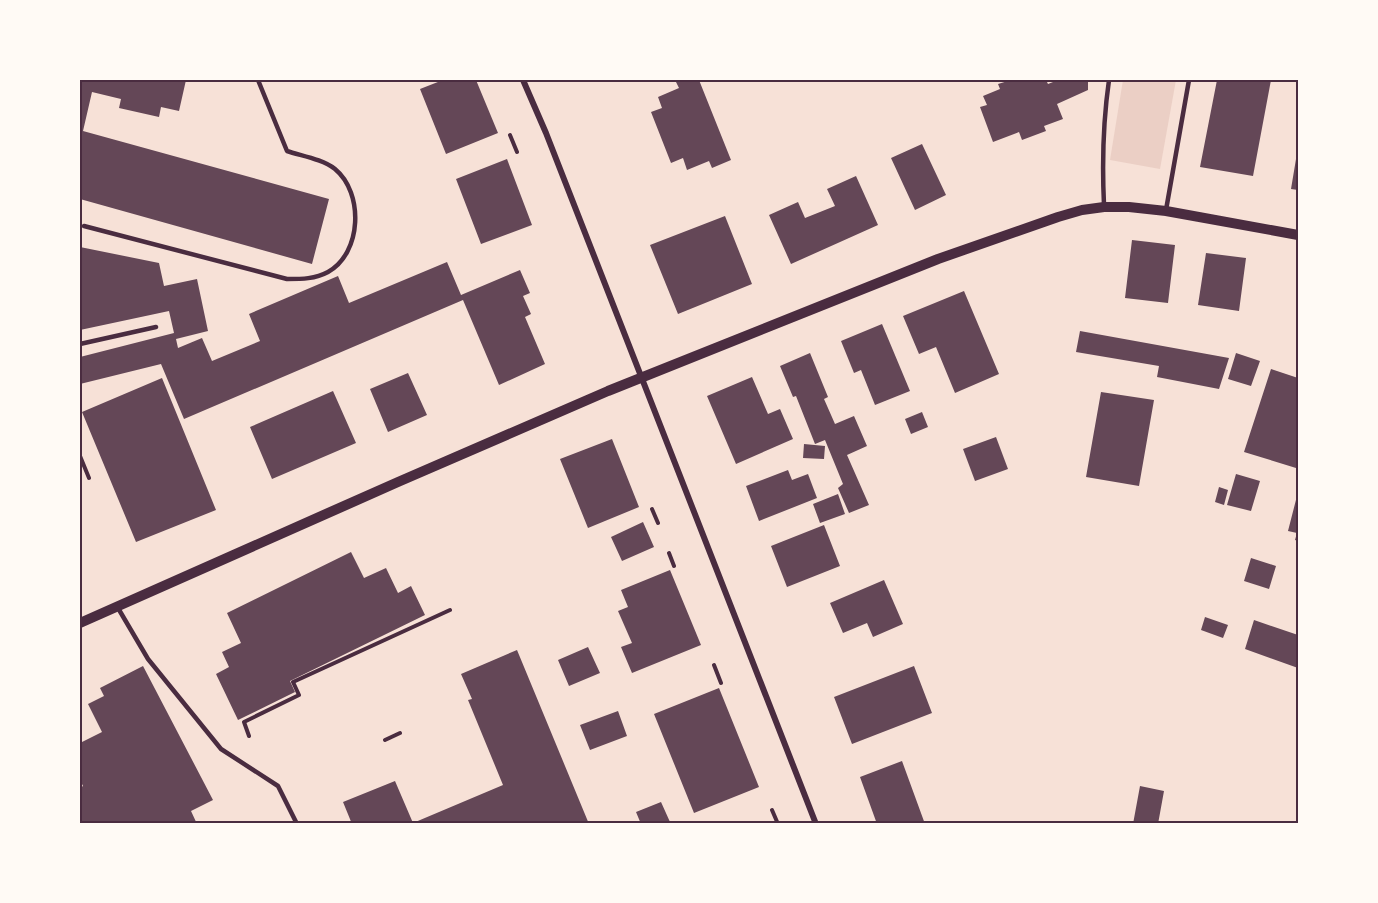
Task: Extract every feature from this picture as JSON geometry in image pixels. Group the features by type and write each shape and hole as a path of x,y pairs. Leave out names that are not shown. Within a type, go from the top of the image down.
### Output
{"street":[{"path":"524,80 816,824"},
{"path":"80,623 492,441 642,378 938,259 1058,217 1082,210 1129,207 1166,211 1299,235"}],"lane":[{"path":"84,226 287,279 308,279 328,272 340,263 351,245 355,226 353,202 348,186 335,170 320,161 287,151 258,80"},
{"path":"1104,207 1103,141 1109,80"},
{"path":"1166,211 1189,80"},
{"path":"80,344 156,327"},
{"path":"117,606 148,659 221,749 278,786 297,824"}],"path":[{"path":"510,135 517,152"},
{"path":"80,456 89,478"},
{"path":"652,509 658,523"},
{"path":"669,553 674,566"},
{"path":"249,736 244,722 299,695 293,682 450,610"},
{"path":"714,665 721,683"},
{"path":"385,740 400,733"},
{"path":"772,810 778,824"}],"shaded area":[{"path":"1123,80 1176,80 1160,169 1110,160"}],"building":[{"path":"80,80 186,80 179,111 161,107 159,117 119,108 121,99 92,92 83,131 329,199 312,264 80,199"},
{"path":"443,80 476,80 498,133 446,154 420,89"},
{"path":"699,80 731,160 712,168 709,161 687,170 683,158 671,163 651,112 662,108 658,97 679,88 676,82"},
{"path":"1011,80 1046,80 1048,84 1058,80 1088,80 1088,90 1057,104 1063,119 1044,126 1046,131 1022,140 1019,132 993,142 980,107 987,105 983,96 1000,89 998,84"},
{"path":"1217,80 1271,80 1253,176 1200,167"},
{"path":"922,144 946,195 915,210 891,158"},
{"path":"1298,153 1298,190 1291,189"},
{"path":"507,159 532,225 481,244 456,179"},
{"path":"856,176 878,225 791,264 769,215 798,202 805,218 835,206 827,189"},
{"path":"725,216 752,284 678,314 650,245"},
{"path":"1132,240 1175,245 1168,303 1125,298"},
{"path":"80,247 159,263 164,286 197,279 208,331 176,339 178,348 202,338 212,361 260,341 249,314 338,276 349,303 447,262 461,295 520,270 530,293 523,296 531,314 525,317 545,364 499,385 463,300 184,419 161,364 80,384 80,357 174,333 169,311 80,330"},
{"path":"1206,253 1246,258 1239,311 1198,305"},
{"path":"964,291 999,374 955,393 936,347 919,354 903,316"},
{"path":"882,324 910,391 875,405 861,370 854,373 841,341"},
{"path":"1080,331 1229,358 1219,389 1157,377 1159,366 1076,352"},
{"path":"810,353 828,397 824,399 835,424 854,416 867,446 847,455 869,505 849,513 838,488 843,484 825,440 815,444 796,396 793,397 780,366"},
{"path":"1236,353 1260,361 1251,386 1228,379"},
{"path":"1271,369 1298,378 1298,461 1296,468 1244,452"},
{"path":"408,373 427,415 388,432 370,389"},
{"path":"752,377 768,414 780,409 793,439 736,464 707,396"},
{"path":"162,378 216,510 136,542 82,412"},
{"path":"333,391 356,443 272,479 250,427"},
{"path":"1101,392 1154,400 1139,486 1086,477"},
{"path":"922,412 928,427 911,434 905,419"},
{"path":"996,437 1008,469 975,481 963,449"},
{"path":"612,439 639,507 588,528 560,459"},
{"path":"804,444 825,446 824,459 803,458"},
{"path":"788,470 792,480 808,474 817,498 759,521 746,486"},
{"path":"1236,474 1260,481 1251,511 1227,505"},
{"path":"1219,487 1228,490 1224,505 1215,502"},
{"path":"1298,492 1298,541 1295,540 1297,533 1288,531"},
{"path":"838,494 845,514 820,523 813,504"},
{"path":"643,522 654,547 622,561 611,537"},
{"path":"824,525 840,566 787,587 771,546"},
{"path":"351,552 364,578 386,568 398,593 411,586 425,615 290,681 295,692 238,720 216,674 229,667 222,652 241,643 227,613"},
{"path":"1251,558 1276,566 1269,589 1244,581"},
{"path":"670,570 701,645 632,673 621,647 632,643 618,611 628,607 621,590"},
{"path":"884,580 903,624 873,637 867,623 843,633 830,603"},
{"path":"1205,617 1228,625 1223,638 1201,630"},
{"path":"1254,620 1298,635 1298,668 1245,649"},
{"path":"588,647 600,673 569,686 558,660"},
{"path":"517,650 589,824 352,824 343,802 395,781 413,823 503,785 468,700 472,699 461,674"},
{"path":"143,666 213,800 191,811 197,824 80,824 80,788 83,786 80,780 80,743 102,732 88,704 104,696 100,688"},
{"path":"914,666 932,713 852,744 834,697"},
{"path":"719,688 759,787 694,813 654,714"},
{"path":"618,711 627,736 590,750 580,725"},
{"path":"902,761 925,824 877,824 860,777"},
{"path":"1140,786 1164,791 1158,824 1133,824"},
{"path":"661,802 670,822 641,824 636,812"}]}
